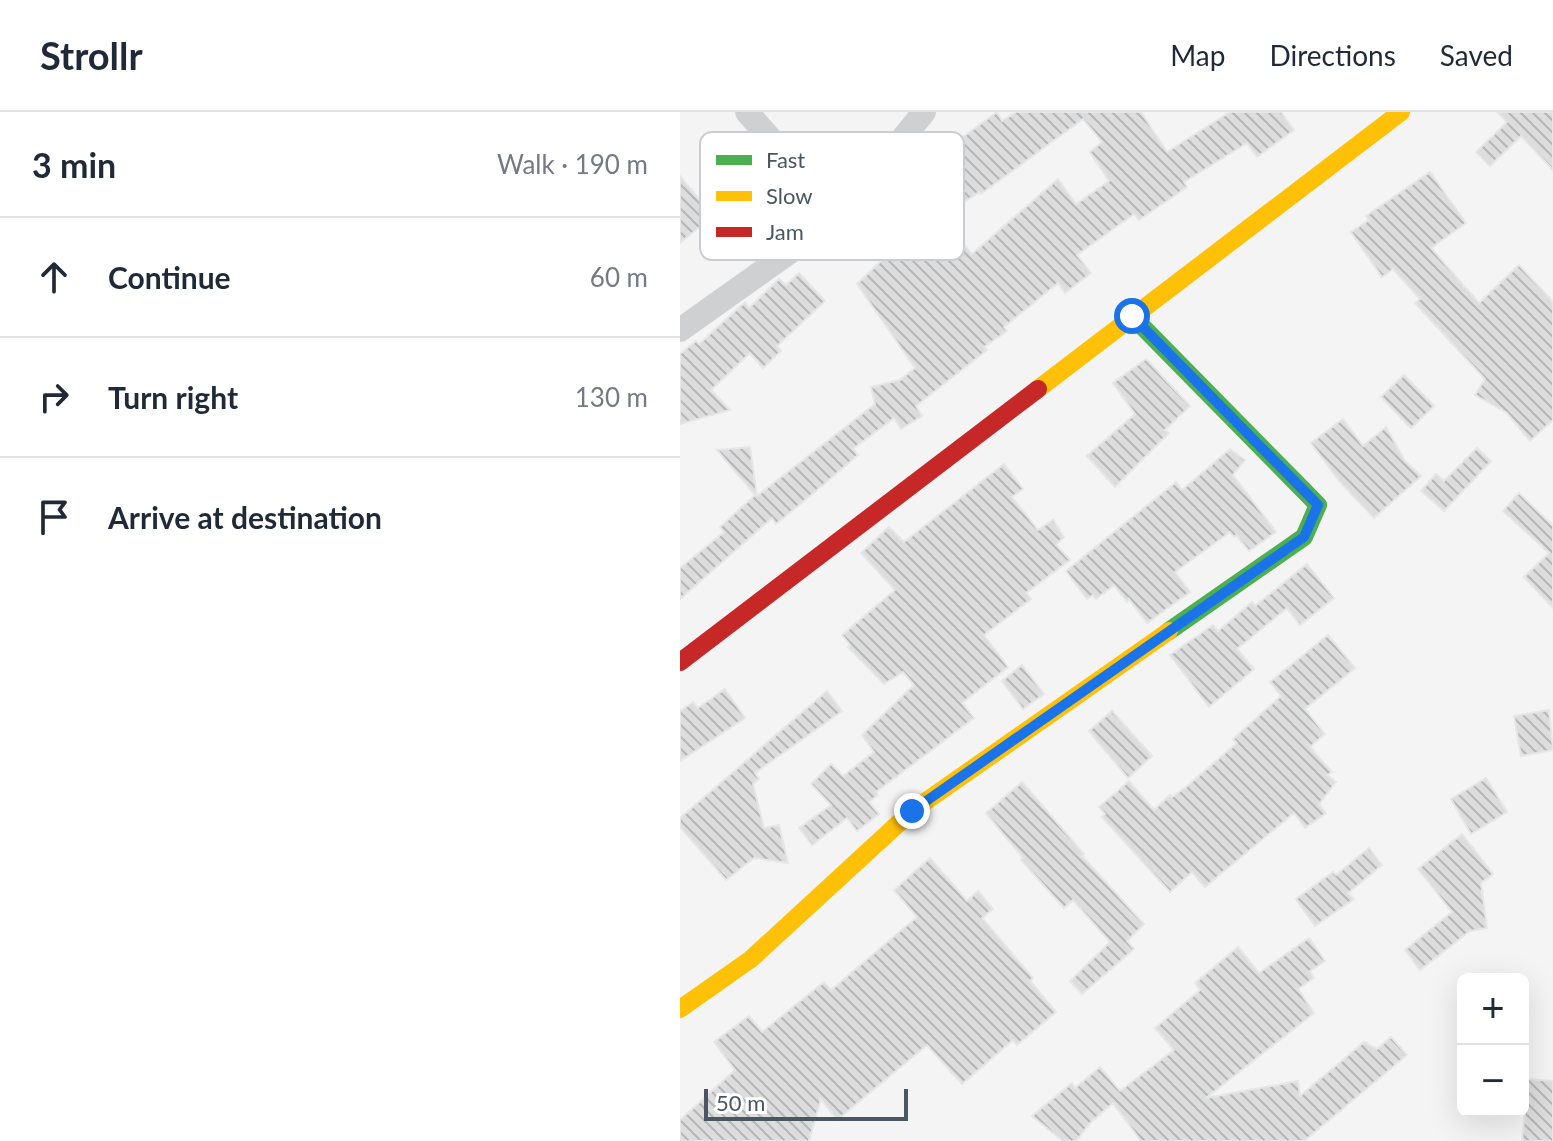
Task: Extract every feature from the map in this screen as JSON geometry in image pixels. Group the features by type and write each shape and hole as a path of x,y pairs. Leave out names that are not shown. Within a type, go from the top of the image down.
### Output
{"street":[{"path":"747,112 765,132"},
{"path":"908,132 924,112"},
{"path":"680,662 1401,112"},
{"path":"680,330 778,260"},
{"path":"680,1009 751,959 912,811 1304,537 1318,505 1132,316"}],"building":[{"path":"997,112 1002,121 1016,112 1141,112 1167,152 1230,112 1281,112 1294,130 1257,157 1247,143 1184,182 1187,187 1139,220 1134,214 1077,255 1091,273 1065,293 1058,283 1004,327 1007,331 984,347 987,350 916,406 922,416 901,429 894,418 853,449 858,455 776,524 772,518 680,599 680,568 724,532 720,527 755,495 717,450 750,447 757,496 875,404 871,387 900,380 915,368 857,284 882,260 964,260 964,244 972,254 1058,179 1076,204 1109,181 1090,152 1102,142 1083,119 981,194 979,192 964,202 964,136"},
{"path":"1497,112 1553,112 1553,170 1521,136 1490,166 1476,152 1507,122"},
{"path":"1430,172 1466,223 1431,248 1479,303 1519,265 1553,302 1553,420 1530,441 1507,413 1475,395 1485,379 1415,303 1420,299 1393,269 1382,277 1351,232 1369,220 1366,216"},
{"path":"680,176 700,200 700,227 680,243"},
{"path":"799,273 825,301 777,346 781,351 763,368 750,353 711,390 730,410 680,424 680,354 696,341 699,344 745,302 749,308 779,279 786,285"},
{"path":"1146,359 1190,406 1165,430 1169,433 1115,487 1087,456 1135,414 1113,383"},
{"path":"1404,375 1434,406 1411,428 1381,397"},
{"path":"1343,419 1363,446 1386,427 1405,461 1421,476 1374,518 1340,482 1311,443"},
{"path":"1477,448 1491,461 1444,511 1421,491 1436,474 1444,481"},
{"path":"1230,449 1245,460 1233,475 1276,532 1249,551 1230,532 1175,572 1190,592 1147,623 1114,585 1096,599 1093,595 1087,599 1066,571 1176,482 1182,490"},
{"path":"1004,464 1023,489 1012,497 1038,530 1053,520 1064,537 1056,545 1070,560 1026,593 1031,599 984,635 1008,667 962,703 974,718 876,792 878,795 869,802 879,814 857,831 847,818 812,845 799,828 831,805 811,784 831,764 843,776 874,752 862,735 914,685 903,672 884,684 848,647 850,645 842,635 895,590 861,553 889,527 904,542"},
{"path":"1519,493 1553,526 1553,608 1524,577 1549,553 1503,511"},
{"path":"1307,564 1334,598 1300,625 1287,608 1237,649 1254,669 1209,707 1170,655 1213,625 1218,631 1252,602 1255,606"},
{"path":"1328,635 1355,668 1305,709 1325,734 1310,747 1332,772 1327,775 1336,782 1319,804 1326,813 1305,828 1294,813 1205,887 1192,872 1170,892 1102,817 1105,814 1099,807 1129,781 1154,810 1170,795 1172,797 1186,787 1237,743 1233,739 1281,696 1270,682"},
{"path":"1022,665 1044,694 1023,709 1002,681"},
{"path":"725,689 745,718 680,761 680,711 693,702 698,708"},
{"path":"827,691 842,711 755,773 759,779 753,784 764,828 779,825 788,863 754,858 726,880 680,827 680,818"},
{"path":"1549,710 1553,750 1521,756 1514,716"},
{"path":"1112,711 1152,756 1128,778 1089,731"},
{"path":"1486,778 1507,812 1471,834 1451,799"},
{"path":"1022,782 1084,854 1082,856 1144,924 1127,941 1134,949 1082,994 1070,981 1110,942 1073,900 1064,908 1021,860 1023,858 986,813"},
{"path":"1462,834 1493,874 1481,883 1487,928 1470,931 1420,970 1405,950 1452,912 1418,869"},
{"path":"1369,848 1382,865 1348,893 1354,899 1315,926 1296,899 1333,872 1336,875"},
{"path":"930,858 967,901 978,891 993,909 982,918 1033,978 1030,981 1056,1012 1017,1045 1013,1040 962,1084 927,1045 837,1120 821,1099 809,1141 680,1141 680,1120 735,1070 714,1042 749,1016 762,1032 824,982 831,990 917,917 894,890"},
{"path":"1309,938 1325,961 1310,971 1314,978 1298,989 1314,1013 1206,1098 1298,1081 1300,1096 1364,1042 1377,1049 1391,1037 1407,1055 1304,1141 1141,1141 1113,1103 1091,1122 1076,1141 1063,1141 1032,1116 1072,1083 1075,1088 1100,1067 1120,1091 1174,1050 1155,1028 1200,990 1195,983 1238,947 1259,973"},
{"path":"1529,1079 1553,1081 1553,1141 1522,1141 1524,1117 1529,1117"}],"traffic: fast":[{"path":"1132,316 1318,505 1304,537 1169,631"}],"traffic: slow":[{"path":"1038,389 1401,112"},
{"path":"680,1009 751,959 912,811 1169,631"}],"traffic: jam":[{"path":"680,662 1038,389"}],"route":[{"path":"912,811 1304,537 1318,505 1132,316"}]}
